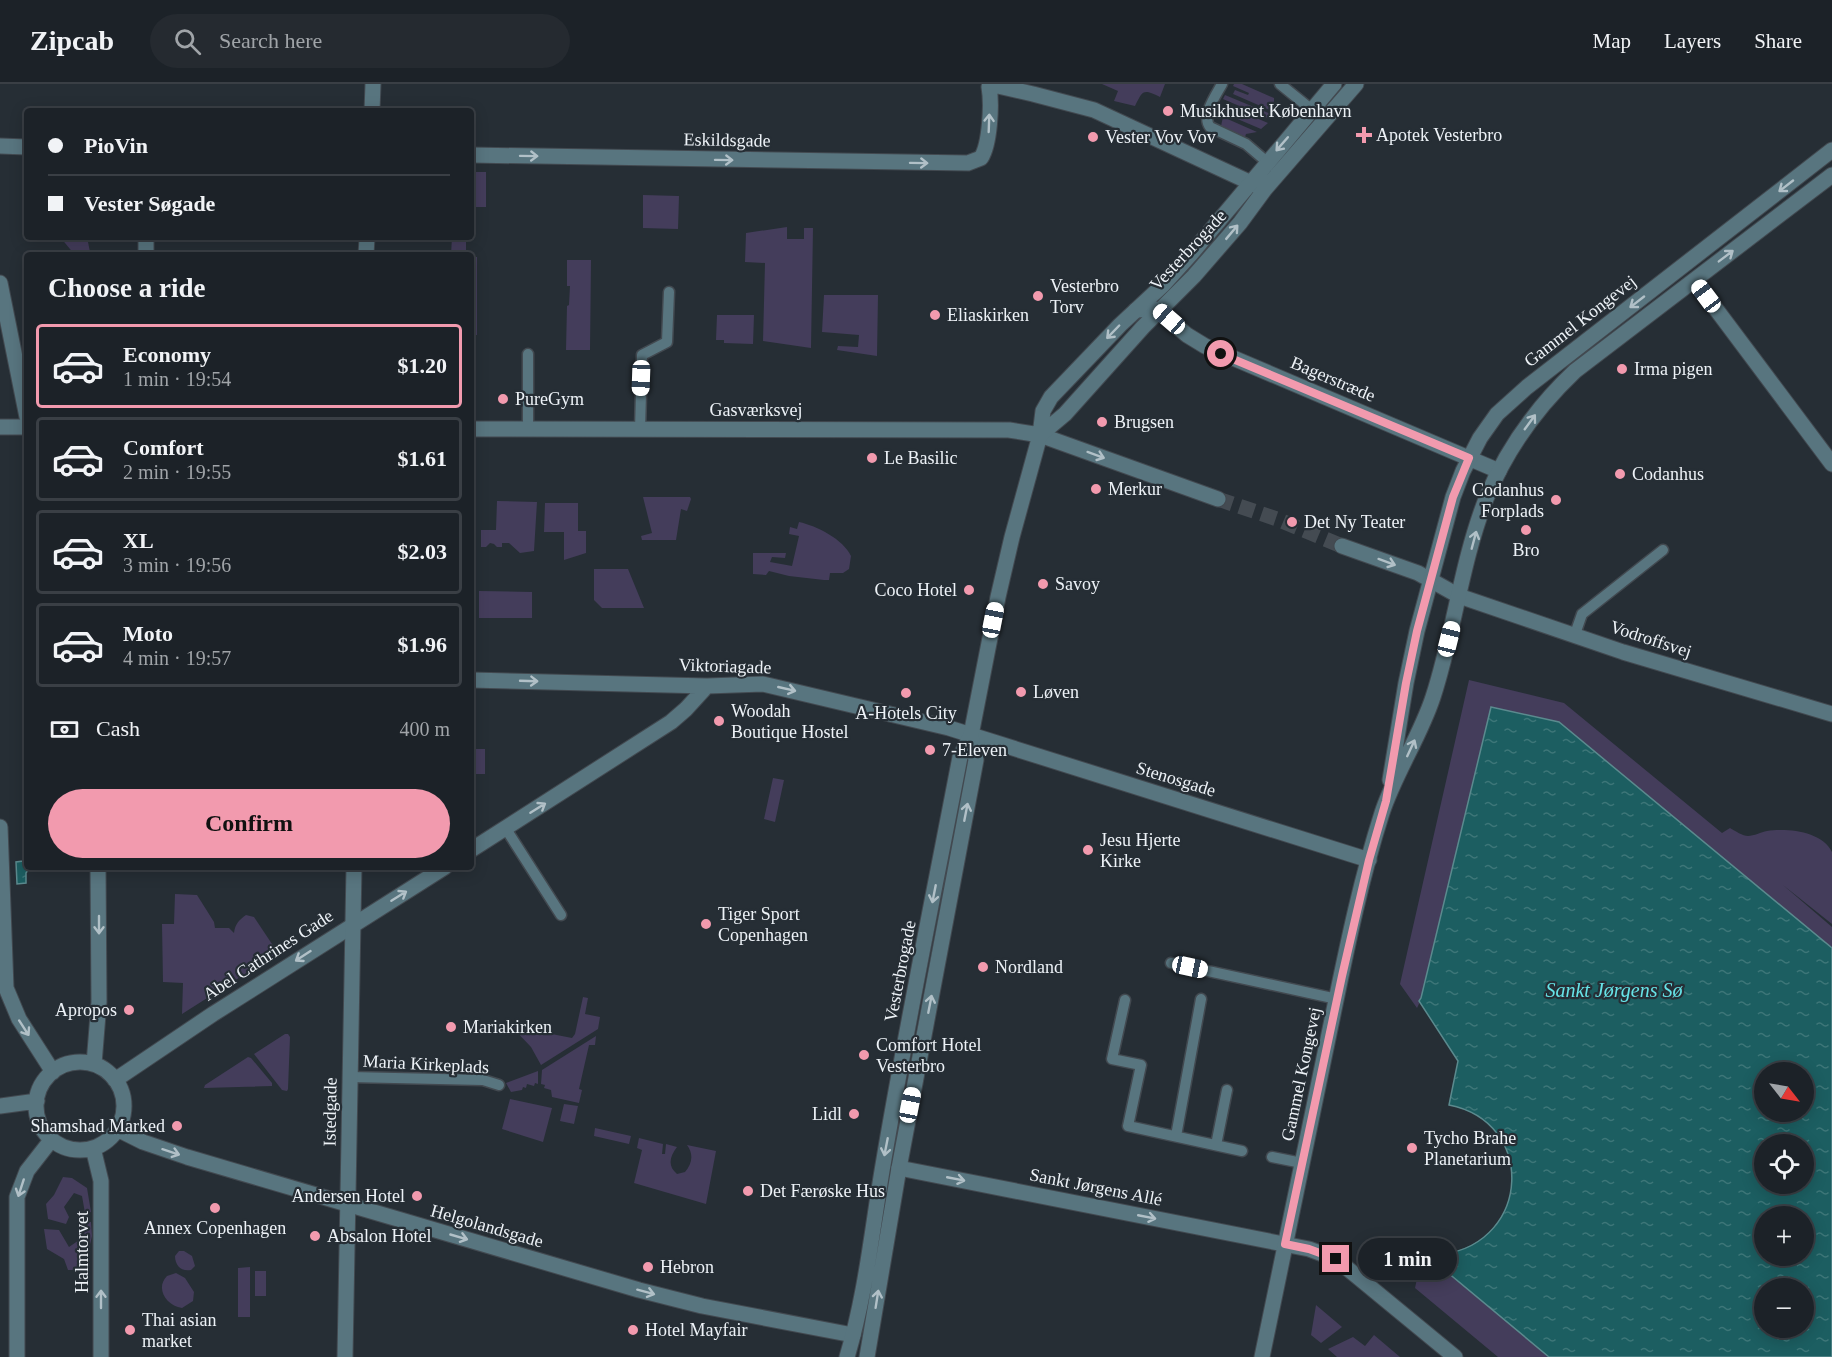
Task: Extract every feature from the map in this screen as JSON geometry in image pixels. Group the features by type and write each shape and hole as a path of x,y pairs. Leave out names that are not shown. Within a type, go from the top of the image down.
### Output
{"street":[{"path":"372,108 373,84"},
{"name":"Vesterbrogade","path":"847,1357 868,1267 882,1165 960,757 971,735 1011,537 1040,435 1043,411 1051,397 1191,254 1334,84"},
{"name":"Vesterbrogade","path":"1040,435 1065,414 1158,310 1180,291 1217,250 1265,189 1356,84"},
{"path":"988,85 1088,108 1265,189"},
{"name":"Eskildsgade","path":"474,155 958,164 975,162 981,159 986,150 988,85"},
{"path":"0,146 24,147"},
{"name":"Gammel Kongevej","path":"1262,1357 1337,999 1369,860 1386,801 1417,631 1453,497 1469,458 1489,424 1505,405 1832,150"},
{"name":"Gammel Kongevej","path":"1386,801 1433,698 1482,511 1499,471 1534,416 1565,381 1602,349 1832,176"},
{"path":"1683,266 1832,464"},
{"path":"0,284 24,402"},
{"path":"1136,310 1150,308 1158,310"},
{"name":"Bagerstræde","path":"1158,310 1187,335 1205,346 1499,471"},
{"path":"0,427 24,427"},
{"name":"Gasværksvej","path":"474,429 1009,430 1040,435"},
{"path":"1040,435 1218,499"},
{"path":"1342,546 1418,573 1459,596"},
{"name":"Vodroffsvej","path":"1459,596 1647,659 1832,714"},
{"name":"Viktoriagade","path":"474,680 707,686 763,684 881,711 971,735"},
{"path":"474,848 671,722 687,709 707,686"},
{"name":"Vesterbrogade","path":"867,1357 898,1168 976,760 971,735"},
{"name":"Stenosgade","path":"971,735 1369,860"},
{"path":"0,827 5,980 9,997 19,1019 53,1072"},
{"path":"94,1064 99,1002 99,870"},
{"name":"Istedgade","path":"345,1357 354,870"},
{"name":"Abel Cathrines Gade","path":"115,1080 203,1020 440,870"},
{"path":"73,1063 94,1064 106,1070 120,1087 124,1104 122,1122 107,1141 93,1148 71,1149 52,1139 40,1124 36,1109 37,1101 42,1085 53,1072 73,1063"},
{"path":"0,1106 37,1101"},
{"name":"Helgolandsgade","path":"117,1130 163,1149 347,1205 670,1298 853,1335"},
{"path":"17,1357 18,1197 27,1171 52,1139"},
{"name":"Halmtorvet","path":"93,1148 101,1181 101,1357"},
{"name":"Sankt Jørgens Allé","path":"898,1168 1309,1249 1336,1259 1452,1356"},
{"path":"838,1357 853,1335"}],"lane":[{"path":"1222,84 1207,116 1207,123 1210,127 1246,144 1268,162"},
{"path":"1280,84 1312,110"},
{"path":"640,430 642,355 667,342 669,292"},
{"path":"528,354 528,429"},
{"path":"1575,634 1582,614 1663,550"},
{"path":"506,829 561,915"},
{"path":"1171,963 1337,999"},
{"path":"1176,1136 1201,999"},
{"path":"1125,1000 1112,1059 1141,1065 1128,1126 1242,1151"},
{"name":"Maria Kirkeplads","path":"350,1077 483,1080 500,1085"},
{"path":"1216,1145 1227,1090"},
{"path":"1272,1157 1302,1163"}],"shaded area":[{"path":"1102,84 1165,84 1160,97 1144,92 1135,106 1114,101 1118,91"},
{"path":"1242,84 1274,98 1274,112 1233,94 1235,90 1248,95 1249,93 1233,86"},
{"path":"1225,95 1273,115 1270,119 1223,99"},
{"path":"1228,106 1268,123 1261,129 1221,112 1222,108 1227,109"},
{"path":"1223,117 1257,132 1246,134 1245,137 1221,126"},
{"path":"474,172 486,172 486,207 474,207"},
{"path":"643,195 679,196 678,229 643,228"},
{"path":"787,227 787,239 804,239 804,228 813,228 811,348 763,341 765,263 745,262 746,233"},
{"path":"62,240 88,240 90,252 72,252"},
{"path":"452,240 466,240 466,252 451,252"},
{"path":"474,257 477,257 477,335 474,335"},
{"path":"567,260 591,260 590,350 566,350 570,286 567,286"},
{"path":"824,295 878,295 877,356 837,350 838,346 858,347 859,335 822,332"},
{"path":"717,315 754,315 753,344 724,343 724,340 716,340"},
{"path":"643,497 690,497 687,511 681,509 676,540 642,540 641,536 652,533"},
{"path":"497,501 537,502 534,551 520,553 509,543 502,543 502,547 490,543 486,547 481,547 481,530 496,530"},
{"path":"545,503 578,503 578,531 586,531 586,553 564,560 564,532 544,532"},
{"path":"799,522 821,530 842,544 851,556 849,569 843,573 830,573 829,580 789,576 769,571 766,575 753,574 753,553 786,553 785,558 772,557 770,562 792,566 799,536 789,534 790,527 797,529"},
{"path":"594,569 628,569 644,608 602,608 594,600"},
{"path":"479,591 532,592 532,618 479,618"},
{"path":"1469,680 1564,703 1722,833 1730,828 1748,836 1767,831 1784,830 1803,832 1820,839 1832,852 1832,924 1783,885 1832,927 1832,948 1559,722 1554,722 1417,1008 1400,984"},
{"path":"474,749 485,749 485,774 474,774"},
{"path":"773,778 784,780 775,822 764,819"},
{"path":"175,894 197,895 214,922 215,928 229,928 234,933 236,925 246,915 254,917 278,953 182,1014 183,983 163,982 162,924 174,924"},
{"path":"583,997 588,998 585,1014 600,1017 598,1029 541,1065 531,1047 511,1026 572,1038 575,1034"},
{"path":"285,1034 290,1037 287,1091 282,1090 254,1054"},
{"path":"596,1036 595,1045 589,1045 579,1089 582,1090 579,1103 552,1097 551,1090 544,1088 545,1085 541,1084 542,1070"},
{"path":"248,1057 272,1083 272,1086 204,1088 205,1085"},
{"path":"538,1071 538,1084 535,1083 534,1086 527,1084 522,1090 511,1092 506,1083"},
{"path":"510,1099 552,1108 543,1142 502,1129"},
{"path":"564,1104 578,1106 574,1124 560,1121"},
{"path":"595,1128 631,1136 629,1144 594,1136"},
{"path":"639,1138 663,1144 662,1154 665,1154 666,1144 677,1147 671,1164 677,1174 685,1172 691,1162 691,1152 687,1145 716,1151 706,1204 634,1183 642,1150 637,1148"},
{"path":"63,1177 72,1178 87,1188 91,1212 85,1213 82,1196 74,1193 64,1207 69,1217 66,1224 48,1219 46,1204 54,1195"},
{"path":"82,1222 91,1222 92,1236 84,1270 68,1270 64,1259 47,1249 44,1229 59,1230 69,1247 85,1236"},
{"path":"179,1251 192,1256 195,1266 191,1270 184,1270 177,1265 175,1256"},
{"path":"250,1267 250,1317 238,1317 238,1268"},
{"path":"1441,1267 1549,1357 1498,1357 1415,1288 1418,1274"},
{"path":"255,1271 266,1271 266,1296 255,1296"},
{"path":"176,1273 185,1278 194,1292 193,1301 182,1308 171,1304 162,1291 167,1276"},
{"path":"1316,1305 1342,1327 1321,1343 1311,1335"},
{"path":"1374,1335 1400,1357 1337,1357 1328,1349 1353,1337 1365,1346"}],"water":[{"name":"Sankt Jørgens Sø","path":"1491,707 1559,722 1832,948 1832,1357 1549,1357 1441,1267 1444,1254 1473,1245 1494,1228 1507,1206 1512,1181 1509,1156 1497,1134 1477,1116 1449,1105 1458,1061 1419,1001"},
{"path":"23,861 24,870 28,870 26,883 17,884 16,862"}],"tunnel":[{"path":"1218,499 1277,519 1342,546"}],"place":[{"name":"Musikhuset København","path":"1168,111"},
{"name":"Apotek Vesterbro","path":"1364,135"},
{"name":"Vester Vov Vov","path":"1093,137"},
{"name":"Vesterbro Torv","path":"1038,296"},
{"name":"Eliaskirken","path":"935,315"},
{"name":"Irma pigen","path":"1622,369"},
{"name":"PureGym","path":"503,399"},
{"name":"Brugsen","path":"1102,422"},
{"name":"Le Basilic","path":"872,458"},
{"name":"Codanhus","path":"1620,474"},
{"name":"Merkur","path":"1096,489"},
{"name":"Codanhus Forplads","path":"1556,500"},
{"name":"Det Ny Teater","path":"1292,522"},
{"name":"Bro","path":"1526,530"},
{"name":"Savoy","path":"1043,584"},
{"name":"Coco Hotel","path":"969,590"},
{"name":"Løven","path":"1021,692"},
{"name":"A-Hotels City","path":"906,693"},
{"name":"Woodah Boutique Hostel","path":"719,721"},
{"name":"7-Eleven","path":"930,750"},
{"name":"Jesu Hjerte Kirke","path":"1088,850"},
{"name":"Tiger Sport Copenhagen","path":"706,924"},
{"name":"Nordland","path":"983,967"},
{"name":"Apropos","path":"129,1010"},
{"name":"Mariakirken","path":"451,1027"},
{"name":"Comfort Hotel Vesterbro","path":"864,1055"},
{"name":"Lidl","path":"854,1114"},
{"name":"Shamshad Marked","path":"177,1126"},
{"name":"Tycho Brahe Planetarium","path":"1412,1148"},
{"name":"Det Færøske Hus","path":"748,1191"},
{"name":"Andersen Hotel","path":"417,1196"},
{"name":"Annex Copenhagen","path":"215,1208"},
{"name":"Absalon Hotel","path":"315,1236"},
{"name":"Hebron","path":"648,1267"},
{"name":"Thai asian market","path":"130,1330"},
{"name":"Hotel Mayfair","path":"633,1330"}],"route":[{"path":"1221,354 1469,458 1453,497 1417,631 1386,801 1369,860 1342,976 1285,1244 1309,1249 1336,1259"}]}
